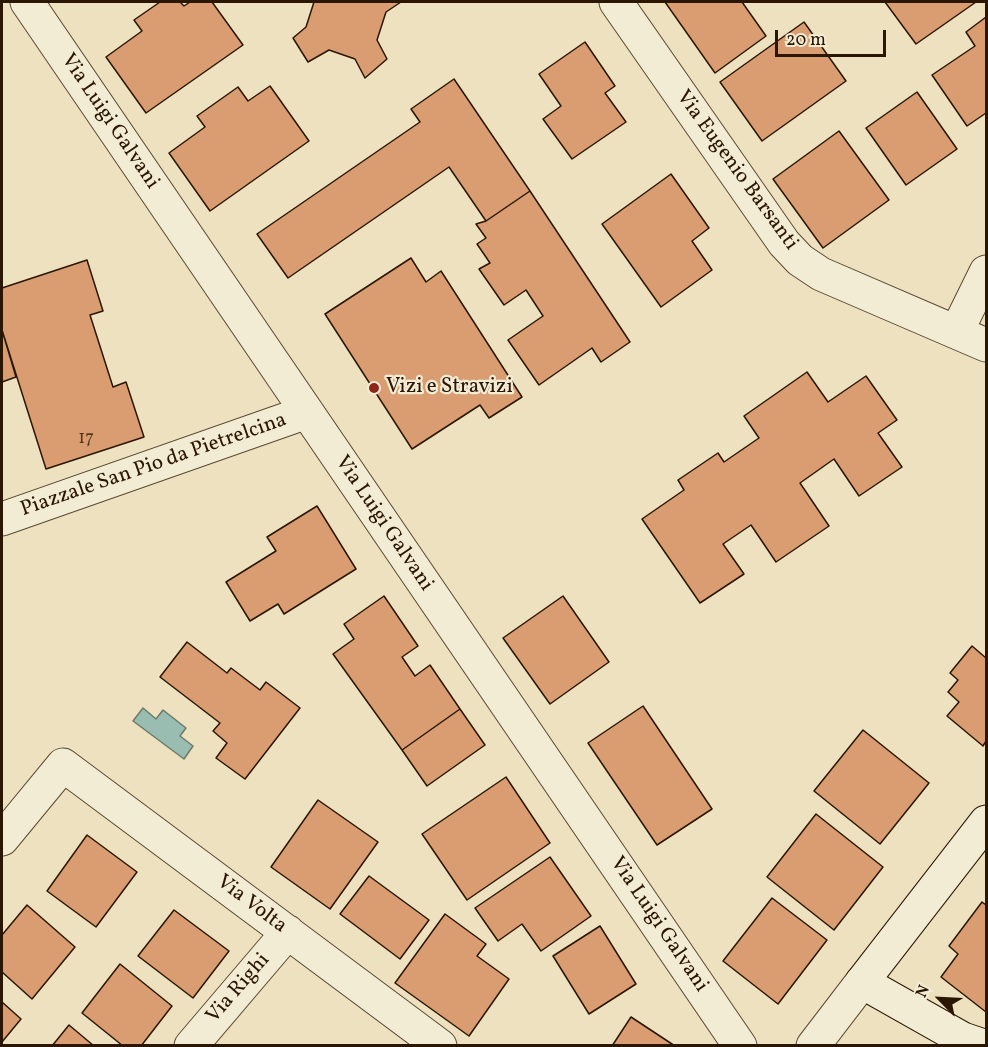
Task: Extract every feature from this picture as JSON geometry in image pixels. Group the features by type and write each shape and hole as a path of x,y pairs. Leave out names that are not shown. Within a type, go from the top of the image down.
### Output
{"street":[{"name":"Via Luigi Galvani","path":"27,2 740,1046"},
{"name":"Via Eugenio Barsanti","path":"616,2 784,243 800,260 821,274 987,345"},
{"path":"957,332 987,272"},
{"name":"Piazzale San Pio da Pietrelcina","path":"2,519 307,412"},
{"name":"Via Volta","path":"2,839 63,765 440,1046"},
{"path":"813,1046 987,822"},
{"name":"Via Righi","path":"191,1046 288,932"},
{"path":"862,982 963,1038 984,1046"}],"water":[{"path":"143,708 156,719 163,710 186,728 180,736 193,746 184,759 133,721"}],"building":[{"path":"160,2 180,2 184,6 190,2 212,2 243,45 146,113 106,57 142,31 134,20"},
{"path":"314,2 401,2 386,12 377,40 387,59 365,78 355,59 329,50 308,62 293,38 306,27"},
{"path":"665,2 742,2 766,36 715,73"},
{"path":"885,2 976,2 916,44"},
{"path":"986,17 986,113 967,126 932,75 975,46 966,32"},
{"path":"804,22 846,81 762,141 720,82"},
{"path":"585,42 615,86 605,93 626,122 572,159 543,119 561,106 539,74"},
{"path":"454,79 530,191 486,221 449,167 288,278 257,234 420,122 411,109"},
{"path":"270,86 309,141 210,211 169,153 205,127 197,116 238,87 248,101"},
{"path":"917,92 957,149 906,185 866,128"},
{"path":"839,131 889,200 823,248 773,179"},
{"path":"671,174 709,228 692,241 712,270 661,307 602,224"},
{"path":"530,191 630,342 601,362 592,348 539,385 508,340 543,316 526,290 504,305 479,269 490,263 477,244 486,238 476,224 486,221"},
{"path":"411,258 426,282 441,271 522,397 489,418 480,405 412,449 325,314"},
{"path":"87,260 103,311 90,315 113,387 126,382 144,437 46,469 2,330 2,288"},
{"path":"2,330 16,377 2,382"},
{"path":"807,372 828,402 866,376 897,420 878,433 902,467 859,496 834,459 800,483 829,526 776,562 751,525 723,544 744,574 700,603 642,519 684,490 678,480 718,453 724,462 759,438 744,416"},
{"path":"317,506 356,569 284,614 278,604 250,621 226,582 276,551 267,537"},
{"path":"384,596 418,646 402,657 415,676 430,665 460,709 402,750 333,654 354,639 344,624"},
{"path":"563,596 609,662 550,704 503,638"},
{"path":"187,642 227,673 231,668 260,690 266,682 300,708 245,779 216,758 227,743 213,731 220,723 160,677"},
{"path":"972,646 986,658 986,741 983,746 947,716 959,702 948,692 958,680 950,673"},
{"path":"643,706 712,809 657,845 588,743"},
{"path":"460,709 485,745 427,786 402,750"},
{"path":"863,730 929,783 880,844 814,791"},
{"path":"506,777 550,843 467,900 422,834"},
{"path":"318,800 378,842 330,909 271,867"},
{"path":"816,814 883,867 834,930 767,877"},
{"path":"87,835 137,872 96,927 47,891"},
{"path":"550,857 591,916 541,951 522,924 498,941 475,908"},
{"path":"369,876 429,920 400,959 340,914"},
{"path":"772,898 827,940 778,1004 723,961"},
{"path":"982,902 986,905 986,1012 941,977 958,954 949,946"},
{"path":"27,905 75,947 32,999 2,972 2,935"},
{"path":"174,910 229,951 193,998 138,956"},
{"path":"445,914 486,944 477,956 509,979 469,1036 395,983"},
{"path":"600,926 636,984 589,1014 553,956"},
{"path":"120,964 172,1006 141,1046 123,1046 82,1013"},
{"path":"2,1002 21,1019 2,1042"},
{"path":"631,1017 675,1046 612,1046"},
{"path":"69,1025 94,1046 52,1046"}],"place":[{"name":"Vizi e Stravizi","path":"374,388"}]}
